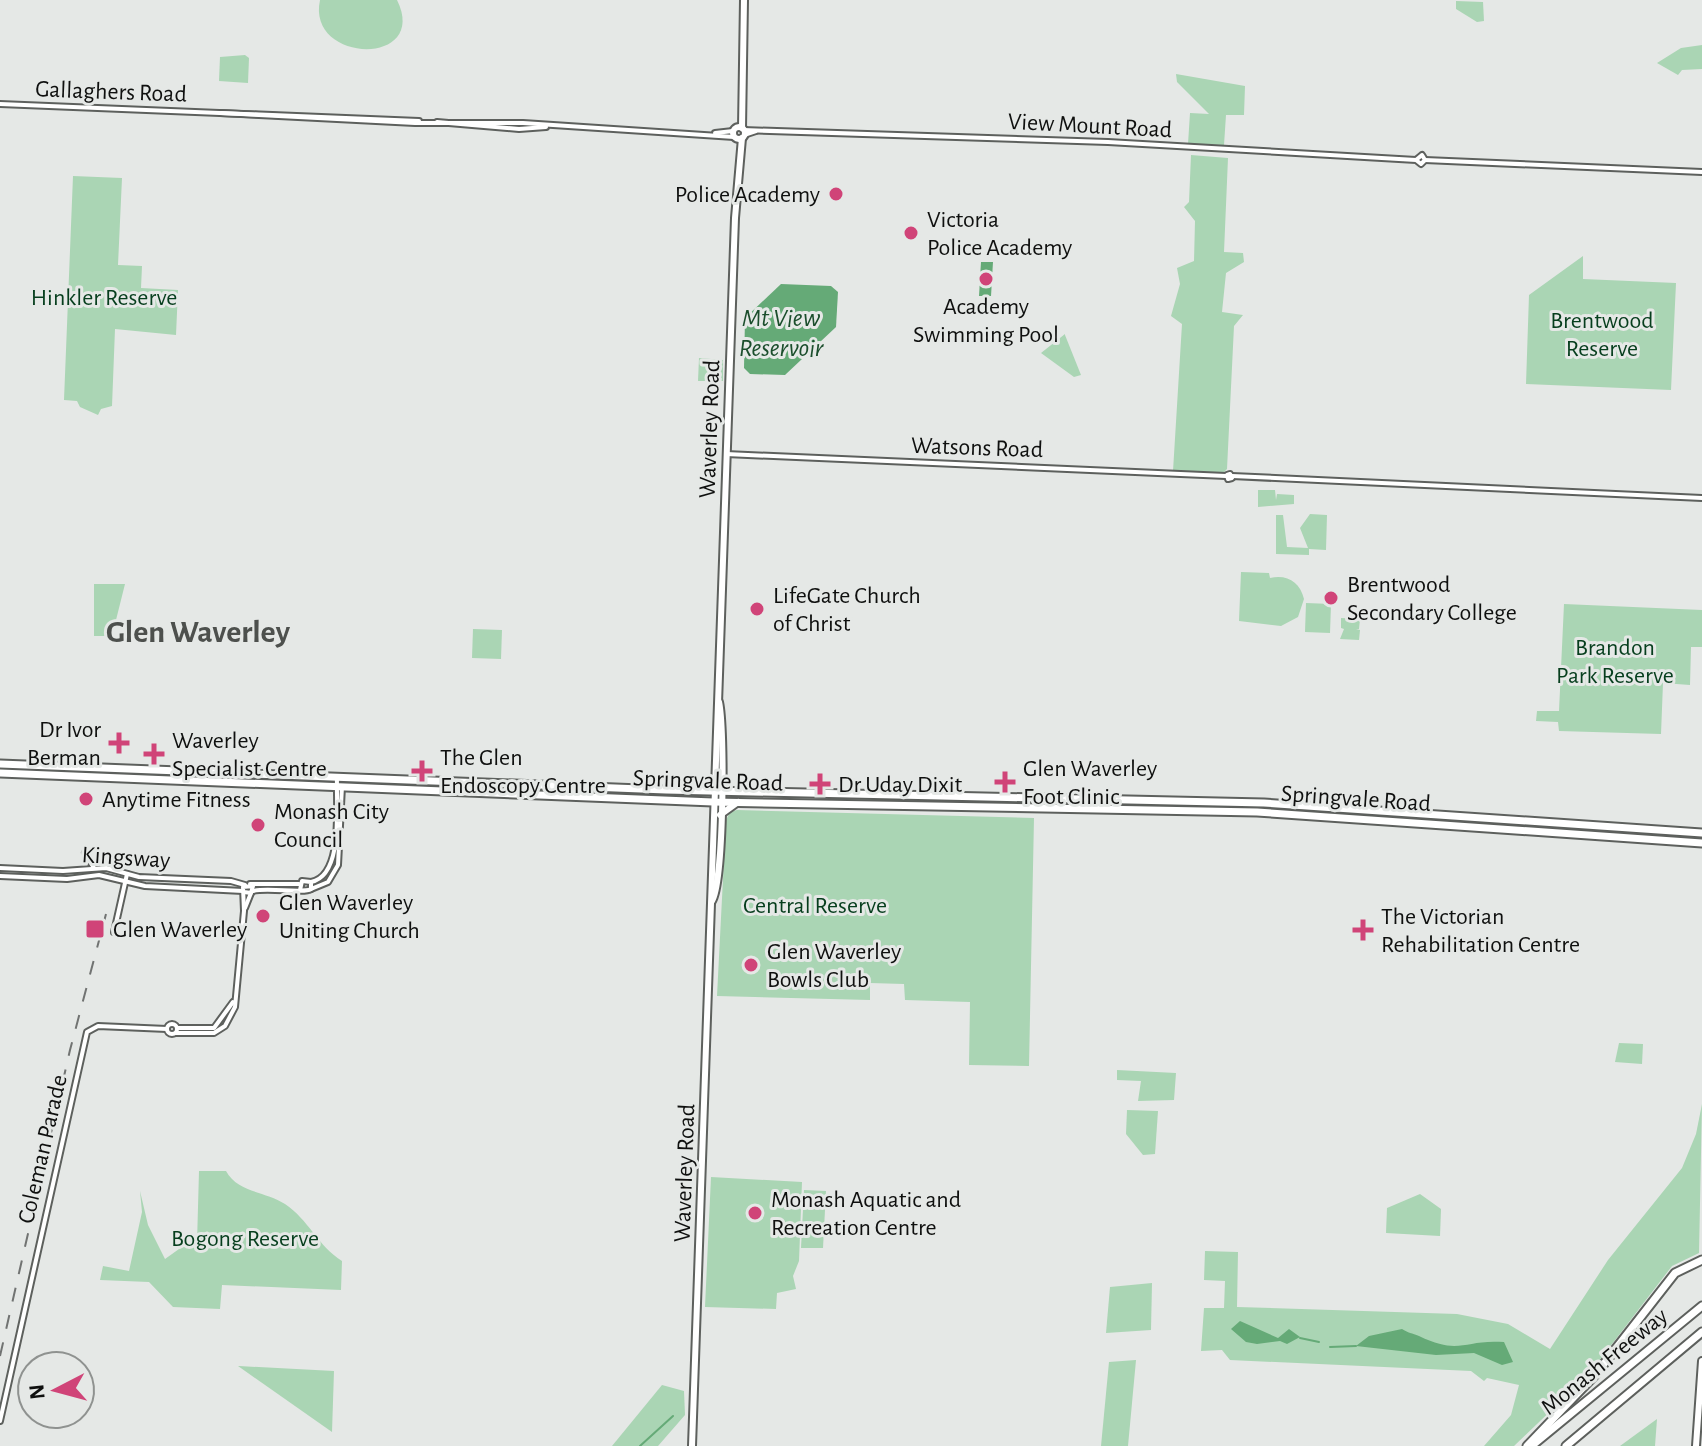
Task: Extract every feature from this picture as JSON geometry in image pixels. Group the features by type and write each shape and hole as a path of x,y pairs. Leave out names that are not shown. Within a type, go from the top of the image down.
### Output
{"highway":[{"name":"Springvale Road","path":"0,764 611,793 717,802 1257,812 1702,843"},
{"path":"134,779 140,770 146,780"},
{"path":"162,771 162,780"},
{"name":"Springvale Road","path":"0,773 146,780 339,782"},
{"name":"Springvale Road","path":"611,793 702,791 1264,803 1702,833"},
{"path":"1529,1446 1596,1374 1675,1273 1702,1260"},
{"name":"Monash Freeway","path":"1529,1446 1702,1306"},
{"name":"Monash Freeway","path":"1566,1446 1702,1334"}],"main road":[{"name":"Waverley Road","path":"692,1446 744,0"},
{"path":"702,791 717,780 733,792"},
{"path":"701,801 716,814 738,802"},
{"path":"1696,1446 1702,1361"}],"street":[{"name":"Gallaghers Road","path":"0,104 739,133"},
{"name":"View Mount Road","path":"739,133 762,129 1108,142 1416,160 1422,155 1425,160 1702,172"},
{"name":"Watsons Road","path":"726,454 1702,498"},
{"path":"300,887 304,880 311,882 323,878 333,863 339,782"},
{"path":"300,887 306,893 328,882 338,865 339,782"},
{"path":"85,853 94,868"},
{"name":"Kingsway","path":"2,868 94,868 142,877 231,881 245,888"},
{"path":"114,932 127,874"},
{"name":"Kingsway","path":"2,876 68,879 97,875 142,885 300,887"},
{"path":"142,877 142,885"},
{"path":"311,882 311,889"},
{"path":"245,888 252,892 300,887"},
{"path":"245,888 252,892"},
{"path":"176,1031 209,1034 225,1026 235,1007 245,888"},
{"path":"245,908 252,892"},
{"path":"176,1031 207,1030 224,1019 235,1001"},
{"name":"Coleman Parade","path":"0,1421 84,1047 91,1028 167,1029 170,1023 176,1031"}],"green space":[{"path":"320,0 397,0 403,22 397,37 383,46 366,49 347,46 331,36 321,21"},
{"path":"1456,1 1483,2 1484,21 1477,22 1456,9"},
{"path":"1702,45 1702,69 1682,70 1678,75 1657,63 1681,48"},
{"path":"245,55 249,58 248,83 219,81 220,57"},
{"path":"1176,74 1245,86 1244,115 1226,115 1224,145 1188,144 1190,113 1209,114 1177,82"},
{"path":"1191,155 1228,158 1224,252 1243,253 1244,262 1226,273 1222,312 1243,315 1234,326 1227,469 1222,474 1173,471 1182,324 1171,316 1180,284 1177,268 1194,261 1195,221 1184,207 1189,202"},
{"name":"Hinkler Reserve","path":"73,176 122,178 118,265 142,266 141,288 178,290 176,335 115,329 112,406 101,409 98,415 80,407 77,401 64,400"},
{"name":"Brentwood Reserve","path":"1583,256 1583,279 1676,283 1671,390 1526,384 1529,295"},
{"path":"1065,334 1081,375 1074,377 1041,353"},
{"path":"699,358 723,360 723,381 698,381"},
{"path":"1258,490 1275,490 1276,500 1277,494 1294,495 1294,504 1258,507"},
{"path":"1310,514 1327,515 1326,550 1309,549 1309,555 1276,554 1276,515 1283,515 1287,547 1308,548 1300,528"},
{"path":"1241,572 1269,573 1270,578 1287,578 1296,584 1304,599 1298,617 1281,626 1239,621"},
{"path":"94,584 125,584 112,636 94,636"},
{"path":"1306,603 1331,604 1330,633 1305,632"},
{"name":"Brandon Park Reserve","path":"1564,604 1702,610 1702,647 1691,647 1690,685 1663,683 1661,734 1559,731 1558,722 1536,721 1537,711 1559,711"},
{"path":"1341,618 1360,619 1359,629 1356,629 1360,630 1359,640 1340,639 1344,629 1341,628"},
{"path":"473,629 502,630 501,659 472,658"},
{"name":"Central Reserve","path":"730,812 1034,818 1029,1066 969,1065 970,1002 905,1000 904,984 870,983 870,1000 717,996 726,820"},
{"path":"1619,1043 1643,1044 1642,1064 1615,1062"},
{"path":"1117,1070 1176,1073 1174,1100 1138,1101 1141,1081 1117,1080"},
{"path":"1702,1104 1699,1253 1672,1266 1589,1374 1514,1446 1484,1446 1511,1415 1519,1385 1487,1378 1484,1381 1471,1371 1230,1360 1222,1350 1201,1351 1204,1308 1224,1308 1225,1281 1204,1280 1205,1251 1238,1252 1237,1307 1457,1314 1508,1324 1550,1349 1608,1260 1682,1168 1696,1134"},
{"path":"1127,1110 1158,1111 1155,1154 1143,1155 1126,1134"},
{"name":"Bogong Reserve","path":"199,1171 226,1171 237,1184 293,1210 326,1248 342,1261 341,1290 222,1285 220,1309 173,1307 149,1282 100,1280 103,1266 129,1271 142,1212 140,1191 148,1225 165,1259 193,1239 197,1243"},
{"name":"Monash Aquatic and Recreation Centre","path":"711,1177 802,1182 799,1261 793,1276 796,1289 777,1293 776,1309 705,1307"},
{"path":"804,1190 826,1191 823,1248 801,1248"},
{"path":"1420,1194 1441,1209 1440,1236 1386,1233 1387,1208"},
{"path":"1152,1283 1151,1330 1106,1333 1110,1287"},
{"path":"1136,1360 1128,1446 1101,1446 1109,1362"},
{"path":"238,1366 334,1371 332,1432"},
{"path":"662,1385 684,1391 685,1415 658,1446 612,1446"},
{"path":"1657,1419 1655,1446 1620,1446"}],"water":[{"name":"Academy Swimming Pool","path":"981,262 993,262 991,296 979,296"},
{"name":"Mt View Reservoir","path":"781,284 831,286 838,292 836,327 785,375 750,374 744,368 745,318"},
{"path":"1240,1321 1278,1338 1289,1329 1300,1337 1287,1344 1280,1341 1246,1342 1231,1329"},
{"path":"1402,1329 1444,1345 1504,1342 1513,1362 1502,1365 1474,1353 1436,1355 1356,1346 1369,1336"}],"waterway":[{"path":"1300,1338 1319,1342"},
{"path":"1330,1347 1356,1346"},
{"path":"640,1446 673,1416"}],"railway":[{"path":"0,1356 70,1050 106,914"}],"place":[{"name":"Police Academy","path":"836,194"},
{"name":"Victoria Police Academy","path":"911,233"},
{"name":"Academy Swimming Pool","path":"986,279"},
{"name":"Brentwood Secondary College","path":"1331,598"},
{"name":"LifeGate Church of Christ","path":"757,609"},
{"name":"Dr Ivor Berman","path":"119,743"},
{"name":"Waverley Specialist Centre","path":"154,754"},
{"name":"The Glen Endoscopy Centre","path":"422,771"},
{"name":"Glen Waverley Foot Clinic","path":"1005,782"},
{"name":"Dr Uday Dixit","path":"820,784"},
{"name":"Anytime Fitness","path":"86,799"},
{"name":"Monash City Council","path":"258,825"},
{"name":"Glen Waverley Uniting Church","path":"263,916"},
{"name":"Glen Waverley","path":"95,929"},
{"name":"The Victorian Rehabilitation Centre","path":"1363,930"},
{"name":"Glen Waverley Bowls Club","path":"751,965"},
{"name":"Monash Aquatic and Recreation Centre","path":"755,1213"}],"district":[{"name":"Glen Waverley","path":"198,631"}]}
